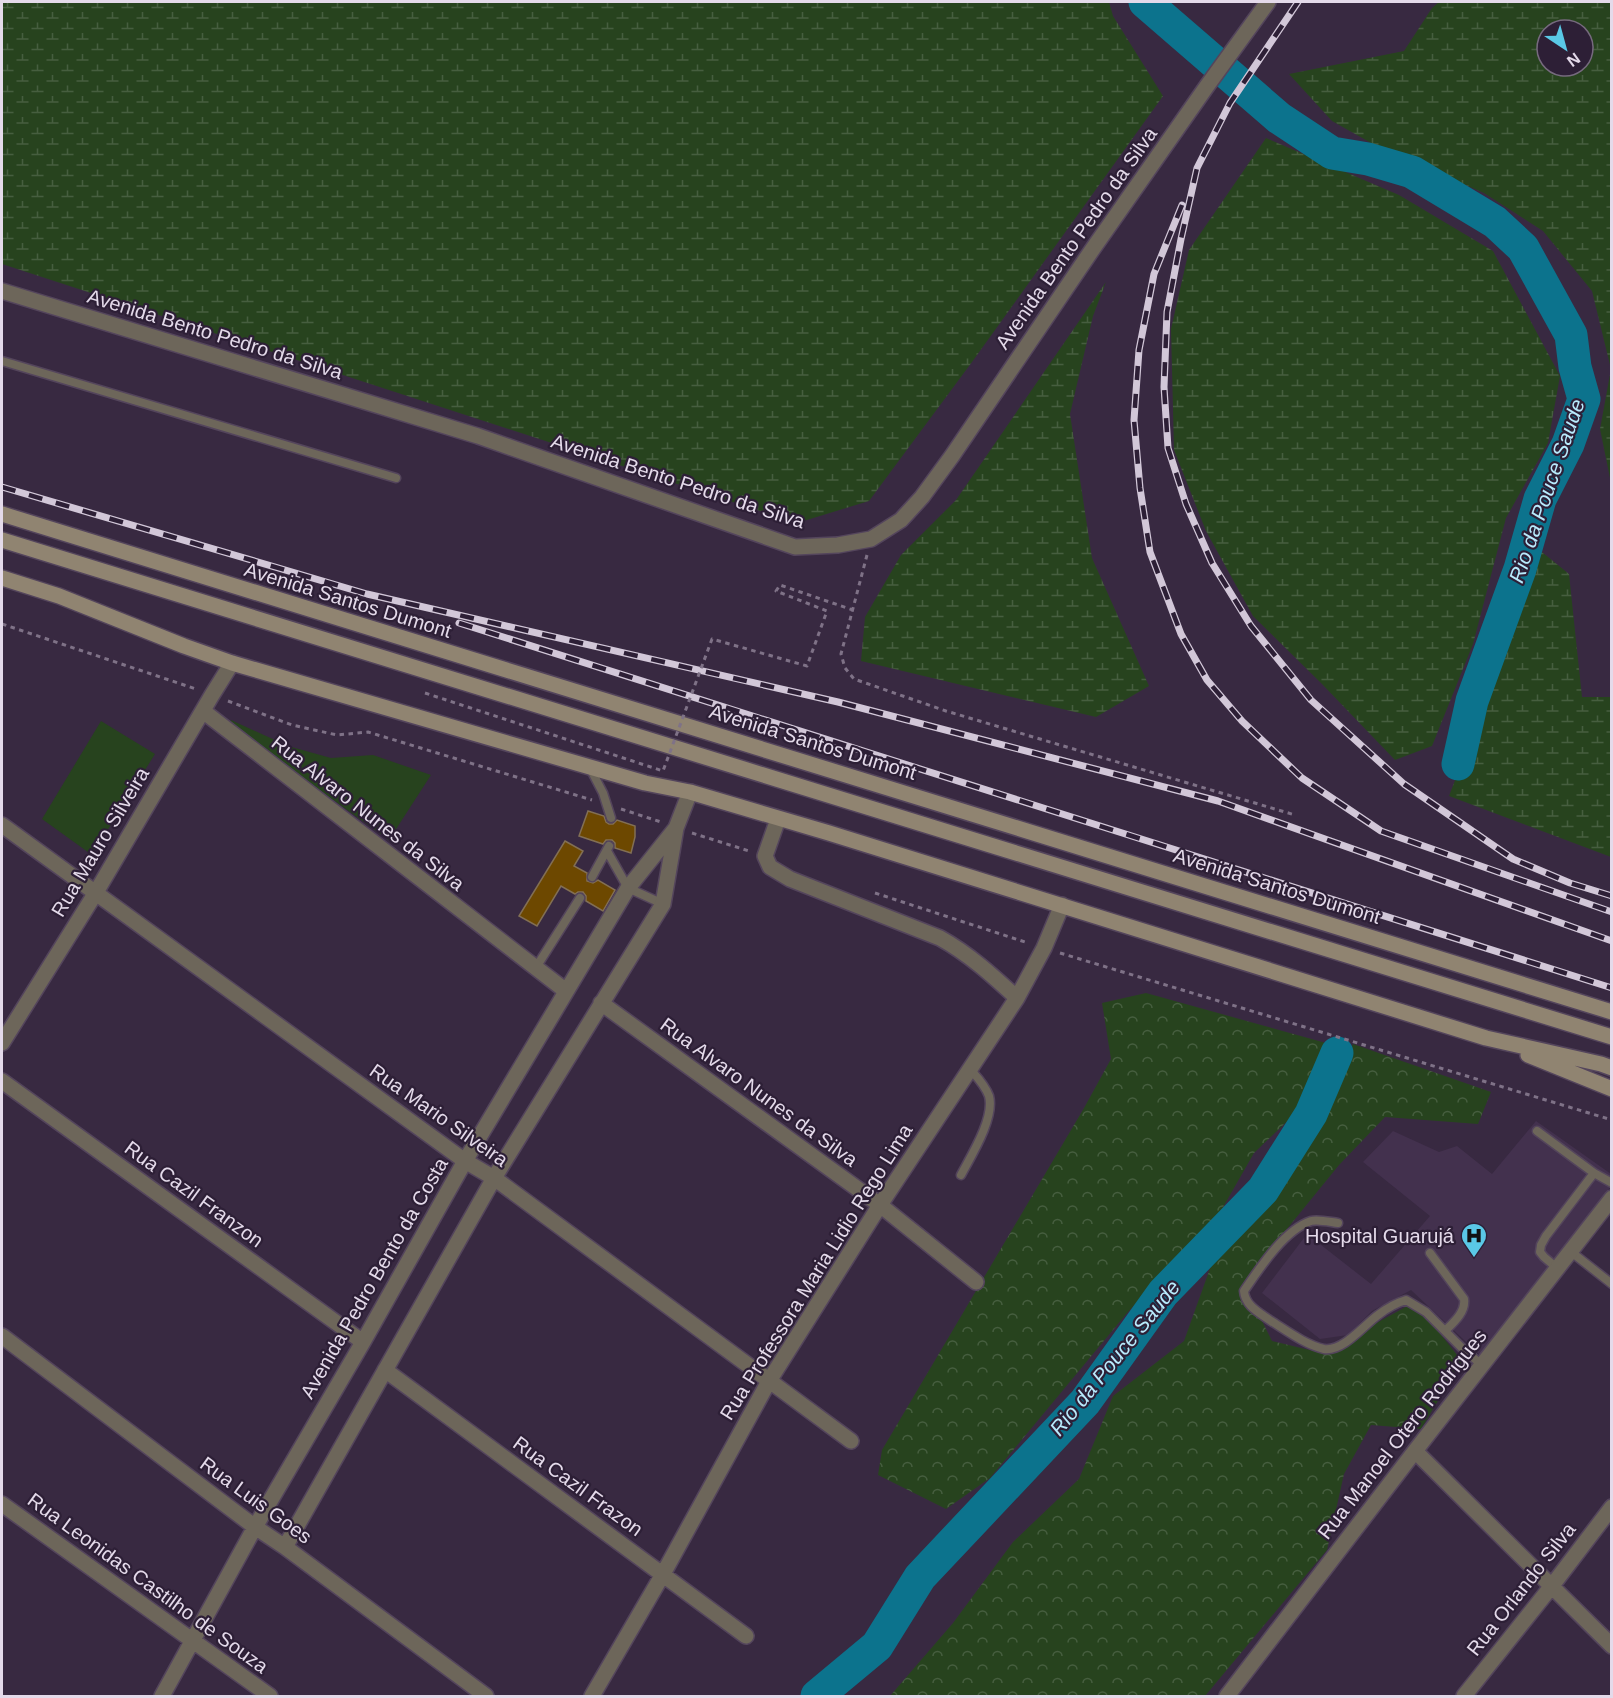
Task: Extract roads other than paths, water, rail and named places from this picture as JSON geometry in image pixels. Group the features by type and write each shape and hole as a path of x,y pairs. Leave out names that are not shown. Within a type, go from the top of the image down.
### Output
{"main road":[{"name":"Avenida Santos Dumont","path":"2,514 1611,1012"},
{"path":"2,540 1611,1037"},
{"path":"2,578 59,596 232,663 590,768 690,792 830,833 1486,1038 1611,1068"},
{"path":"1486,1038 1611,1089"}],"street":[{"name":"Avenida Bento Pedro da Silva","path":"2,291 478,436 795,547 838,545 871,539 901,520 922,497 1092,250 1268,2"},
{"name":"Rua Mauro Silveira","path":"2,1042 95,894 232,663"},
{"name":"Rua Alvaro Nunes da Silva","path":"203,711 566,991"},
{"name":"Avenida Pedro Bento da Costa","path":"285,1547 494,1178 663,904 676,828 690,792"},
{"path":"778,819 765,856 768,864 774,870 940,938 975,961 1017,998"},
{"name":"Rua Mario Silveira","path":"2,825 465,1161 494,1178 851,1441"},
{"name":"Avenida Pedro Bento da Costa","path":"162,1696 255,1527 465,1161 628,888 676,828"},
{"name":"Rua Professora Maria Lidio Rego Lima","path":"592,1696 663,1574 769,1381 880,1205 1017,998 1044,948 1062,905"},
{"name":"Rua Alvaro Nunes da Silva","path":"602,1003 880,1205 976,1282"},
{"name":"Rua Cazil Franzon","path":"2,1081 363,1342"},
{"name":"Rua Manoel Otero Rodrigues","path":"1227,1696 1611,1198"},
{"name":"Rua Luis Goes","path":"2,1336 255,1527 486,1696"},
{"name":"Rua Cazil Frazon","path":"385,1370 746,1636"},
{"path":"1415,1451 1611,1646"},
{"name":"Rua Leonidas Castilho de Souza","path":"2,1504 270,1696"},
{"name":"Rua Orlando Silva","path":"1464,1696 1611,1507"}],"lane":[{"path":"2,360 396,478"},
{"path":"590,768 603,793 611,818"},
{"path":"592,877 608,849 628,888 663,904"},
{"path":"535,969 580,898"},
{"path":"962,1176 988,1117 990,1098 984,1086 970,1069"},
{"path":"1537,1131 1611,1183"},
{"path":"1557,1268 1540,1252 1541,1245 1594,1173"},
{"path":"1338,1223 1313,1220 1298,1228 1278,1245 1244,1291 1245,1298 1252,1307 1306,1342 1326,1350 1338,1347 1378,1314 1407,1300 1426,1312 1482,1365"},
{"path":"1570,1251 1611,1284"},
{"path":"1430,1253 1464,1299 1465,1305 1446,1331"}],"waterway":[{"name":"Rio da Pouce Saude","path":"1145,2 1279,118 1332,153 1368,159 1412,172 1495,222 1523,248 1571,335 1575,367 1584,399 1568,444 1540,499 1520,569 1472,701 1458,764"},
{"name":"Rio da Pouce Saude","path":"817,1696 877,1646 920,1577 1085,1402 1163,1293 1263,1190 1311,1114 1337,1053"}],"railway":[{"path":"1298,2 1230,103 1197,168 1181,239 1167,312 1164,387 1168,448 1186,504 1212,563 1251,626 1311,700 1404,784 1513,859 1570,883 1612,896"},
{"path":"1182,205 1154,274 1139,350 1134,420 1140,488 1150,552 1181,634 1207,680 1242,721 1302,778 1381,831 1612,912"},
{"path":"2,487 367,594 838,702 1218,801 1612,941"},
{"path":"459,623 1612,988"}],"place":[{"name":"Hospital Guarujá","path":"1474,1259"}]}
